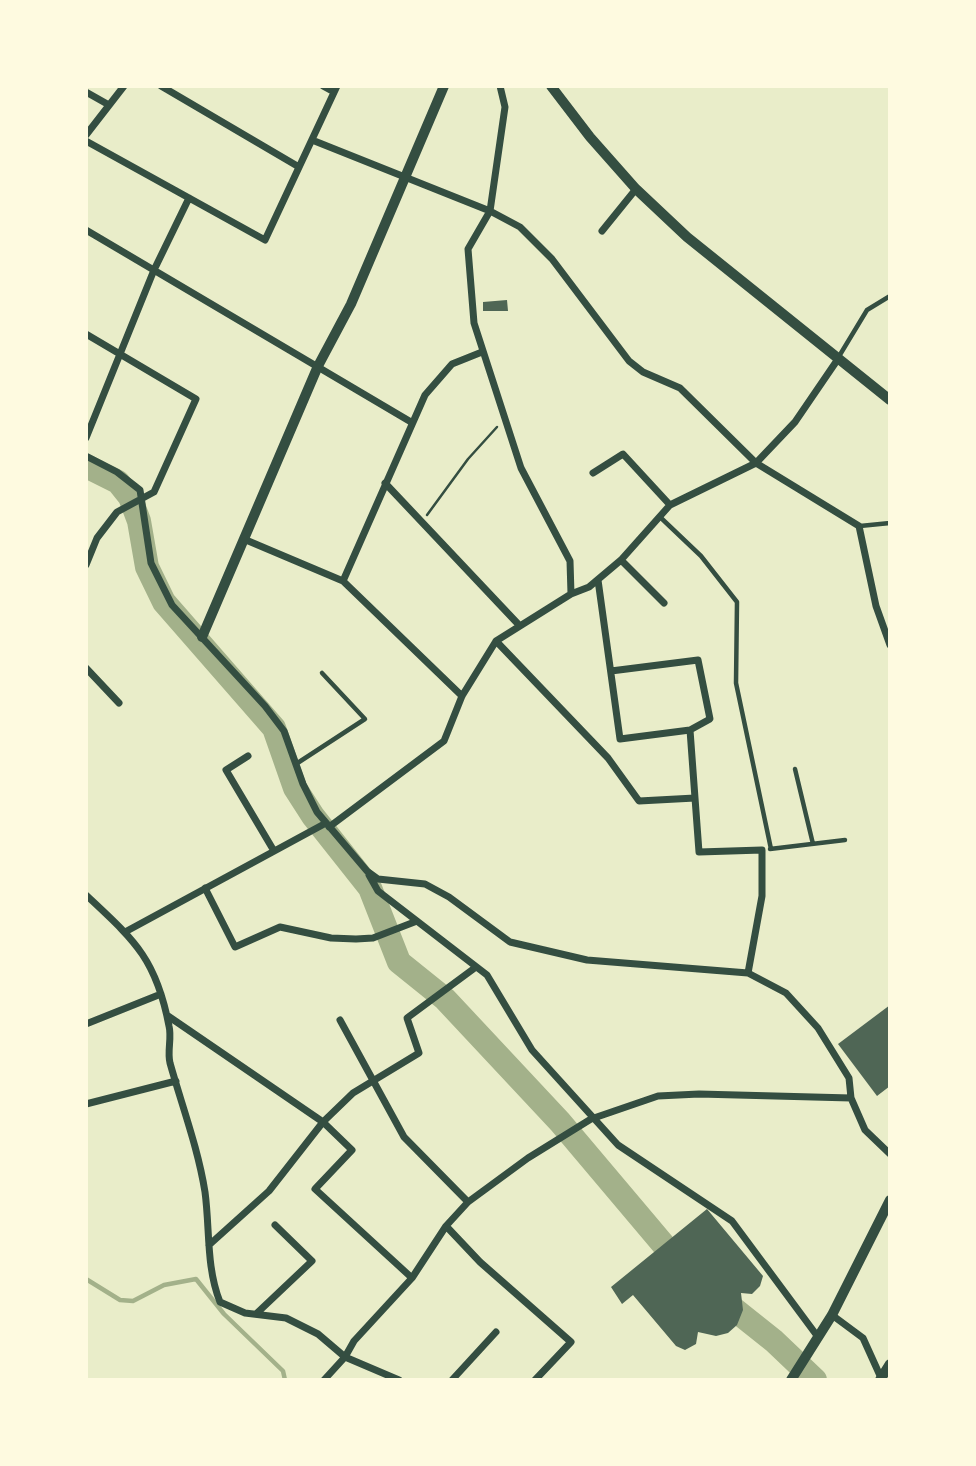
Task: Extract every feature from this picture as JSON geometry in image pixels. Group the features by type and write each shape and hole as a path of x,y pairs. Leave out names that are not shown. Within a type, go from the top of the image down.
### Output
{"street":[{"path":"86,135 124,86"},
{"path":"161,86 299,167"},
{"path":"86,142 265,240 336,89 323,86"},
{"path":"202,637 246,540 318,366 351,304 444,86"},
{"path":"500,86 505,107 490,211 468,249 474,323 521,468 569,561 571,594"},
{"path":"551,86 590,137 636,189 687,237 890,400"},
{"path":"86,92 109,105"},
{"path":"312,140 490,211 520,227 552,259 629,361 643,372 680,388 756,463 859,526 876,606 890,645"},
{"path":"602,231 636,189"},
{"path":"86,438 88,426 154,270 189,198"},
{"path":"86,230 411,422"},
{"path":"86,334 196,399 154,492 117,512 106,523 86,565"},
{"path":"343,581 411,422 439,377 452,364 482,352"},
{"path":"125,932 327,825 444,741 463,696 496,641 598,580 621,561 670,505 756,463 795,422 838,359"},
{"path":"593,473 623,454 670,505"},
{"path":"86,456 117,472 140,490 151,563 172,605 284,731 317,812 367,871 378,891 487,975 532,1050 591,1119 618,1145 732,1221 818,1337"},
{"path":"385,483 519,625"},
{"path":"246,540 343,581 463,696"},
{"path":"621,561 664,603"},
{"path":"598,580 620,739 690,730 710,719 698,660 611,671"},
{"path":"496,641 608,758 639,801 695,798"},
{"path":"86,668 119,703"},
{"path":"690,730 699,852 762,850 762,896 748,973"},
{"path":"248,756 226,770 274,851"},
{"path":"367,871 378,878 425,884 449,897 510,942 587,960 748,973 786,993 818,1028 849,1078 851,1098 865,1130 890,1154"},
{"path":"205,888 235,947 280,927 331,938 356,939 373,938 417,921"},
{"path":"86,895 138,944 151,967 161,994 170,1030 169,1059 205,1191 213,1284 220,1302 256,1314 286,1318 318,1334 345,1357 400,1380"},
{"path":"209,1245 270,1191 323,1122 353,1093 419,1053 407,1018 476,967"},
{"path":"86,1024 161,994"},
{"path":"167,1016 323,1122 352,1150 315,1189 412,1278"},
{"path":"340,1020 372,1083 404,1137 468,1202"},
{"path":"86,1104 176,1081"},
{"path":"324,1380 345,1357 354,1341 412,1278 446,1226 468,1202 528,1158 591,1119 658,1096 699,1094 851,1098"},
{"path":"791,1380 832,1315 890,1200"},
{"path":"256,1314 312,1261 275,1225"},
{"path":"446,1226 480,1262 571,1342 535,1380"},
{"path":"832,1315 863,1338 881,1380"},
{"path":"452,1380 496,1332"},
{"path":"881,1380 890,1364"}],"lane":[{"path":"838,359 867,310 890,296"},
{"path":"660,517 701,556 737,602 736,683 771,849"},
{"path":"859,526 890,523"},
{"path":"296,764 365,719 322,673"},
{"path":"795,769 813,844"},
{"path":"762,850 845,840"}],"path":[{"path":"422,522 486,436 505,421"}],"building":[{"path":"507,300 508,311 483,311 483,302"},
{"path":"890,1005 890,1086 877,1096 838,1044"},
{"path":"707,1209 763,1276 760,1286 752,1294 741,1293 743,1310 737,1325 728,1333 716,1336 698,1332 696,1344 685,1350 676,1346 633,1295 622,1304 611,1287"}],"waterway":[{"path":"86,466 118,482 130,497 139,521 147,567 164,602 274,728 295,788 313,816 370,888 399,962 445,999 560,1122 684,1269"},
{"path":"86,1279 120,1300 133,1301 164,1285 196,1279 224,1314 283,1371 285,1380"},
{"path":"715,1294 774,1341 815,1380"}]}
